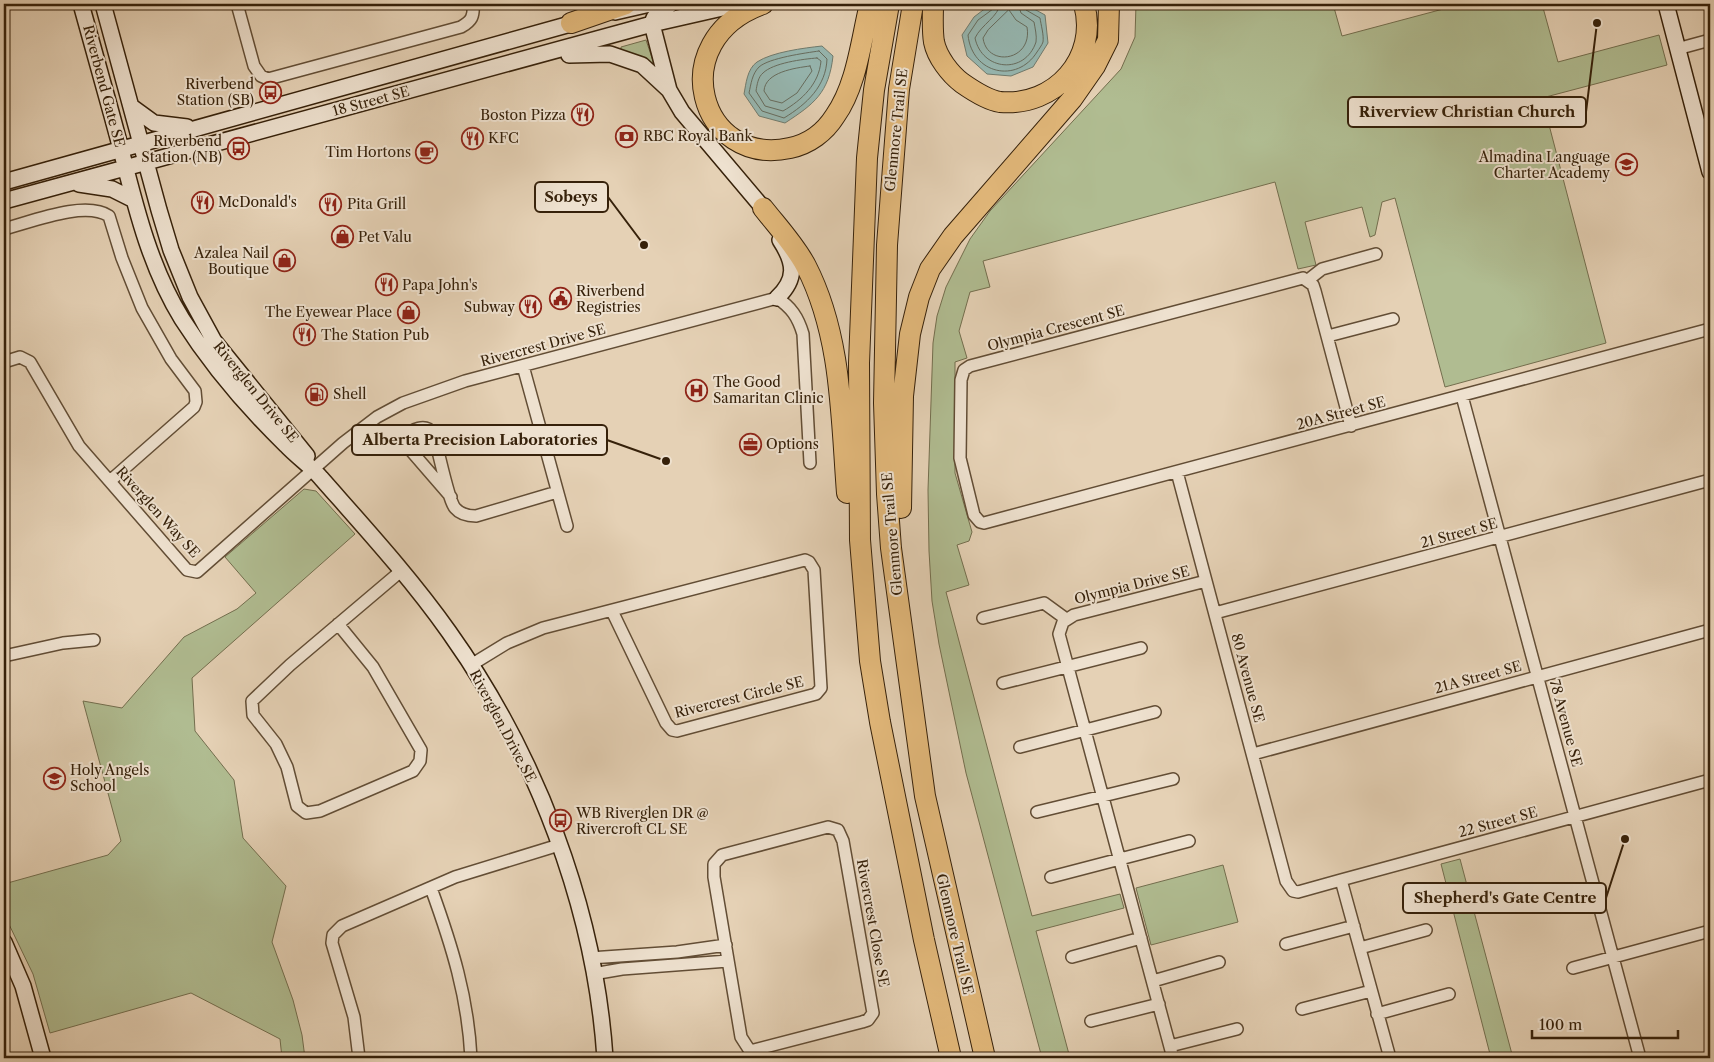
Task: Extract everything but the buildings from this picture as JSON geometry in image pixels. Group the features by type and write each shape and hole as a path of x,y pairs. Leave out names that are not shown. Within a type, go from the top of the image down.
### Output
{"highway":[{"path":"571,23 626,4"},
{"path":"763,4 737,17 718,34 707,52 702,79 709,110 725,131 746,145 773,150 804,144 818,135 836,115 849,85 870,4"},
{"name":"Glenmore Trail SE","path":"889,4 874,90 867,158 859,364 860,540 870,661 889,773 951,1058"},
{"name":"Glenmore Trail SE","path":"913,4 901,79 892,158 887,245 885,333 887,494 891,548 924,796 985,1058"},
{"path":"934,4 934,43 944,64 955,78 974,91 998,102 1026,100 1042,95 1054,89 1067,78 1076,67 1086,42 1088,16 1084,4"},
{"path":"906,660 900,495 903,396 910,334 919,298 930,269 953,236 1072,99 1095,66 1108,40 1109,4"},
{"path":"763,208 805,265 816,287 831,333 840,408 854,583 870,661"}],"main road":[{"name":"Riverbend Gate SE","path":"81,4 126,168"},
{"name":"Riverbend Gate SE","path":"103,4 142,144"},
{"name":"18 Street SE","path":"4,182 571,23 650,4"},
{"path":"671,4 659,11 652,24 669,90 682,112 763,208 791,262 792,280 777,298"},
{"name":"18 Street SE","path":"4,201 652,24 740,4"},
{"path":"1666,4 1710,172"},
{"path":"537,56 596,53 617,55 642,65 669,90"},
{"path":"132,107 154,124 175,127 204,126"},
{"name":"Riverglen Drive SE","path":"142,144 171,250 197,311 214,341 294,438 313,469"},
{"name":"Riverglen Drive SE","path":"126,168 151,255 182,319 202,349 284,443 313,469 401,571 449,631 471,665 520,751 559,845 571,883 590,958 604,1058"},
{"path":"71,183 112,188 134,200"},
{"path":"4,942 23,986 43,1058"}],"street":[{"path":"237,4 254,66 261,76 268,79 461,27 468,24 474,16 473,4"},
{"path":"1677,49 1710,40"},
{"path":"4,229 72,211 98,210 109,216 122,258 142,308 172,359 195,391 196,402 194,407 110,481"},
{"name":"Olympia Crescent SE","path":"980,522 974,515 960,458 961,380 966,368 1296,278 1308,280 1322,269 1376,254"},
{"path":"1308,280 1315,291 1351,426"},
{"path":"777,298 786,304 797,317 803,334 810,463"},
{"name":"Rivercrest Drive SE","path":"313,469 364,426 403,403 437,390 777,298"},
{"path":"1328,336 1393,319"},
{"name":"20A Street SE","path":"980,522 988,523 1710,329"},
{"name":"Riverglen Way SE","path":"4,362 20,357 30,362 79,446 187,570 197,572 313,469"},
{"path":"523,366 567,526"},
{"name":"78 Avenue SE","path":"1462,396 1640,1058"},
{"path":"451,497 406,445 405,437 408,434 422,427 430,429 433,433 456,510 469,516 558,492"},
{"name":"80 Avenue SE","path":"1177,472 1286,881 1293,890"},
{"name":"21 Street SE","path":"1215,613 1710,480"},
{"name":"Rivercrest Circle SE","path":"471,665 521,636 543,628 797,560 809,562 814,570 821,688 816,694 672,730 666,723 612,611"},
{"path":"338,624 386,685 420,750 420,761 413,771 320,811 306,813 296,806 287,766 276,744 253,715 252,701 255,696 338,624 401,571"},
{"name":"Olympia Drive SE","path":"1174,1058 1059,634 1061,625 1066,619 1074,615 1206,581"},
{"name":"Olympia Drive SE","path":"983,618 1044,603 1066,619"},
{"name":"21A Street SE","path":"1253,754 1710,630"},
{"path":"4,656 64,643 94,640"},
{"path":"1003,683 1067,665 1141,648"},
{"path":"1020,747 1155,712"},
{"path":"1036,812 1173,778"},
{"name":"22 Street SE","path":"1293,890 1298,892 1710,780"},
{"name":"Rivercrest Close SE","path":"828,827 838,830 842,834 873,1008 871,1017 862,1022 750,1051 741,1038 726,944 714,877 714,864 717,858 722,854 828,827"},
{"path":"1051,877 1189,841"},
{"path":"359,1058 354,1017 332,943 333,935 342,926 431,888 488,866 559,845"},
{"path":"1342,880 1378,1014 1386,1057"},
{"path":"431,888 449,940 466,1006 471,1058"},
{"path":"1286,944 1354,926"},
{"path":"1360,948 1426,930"},
{"path":"1573,968 1710,931"},
{"path":"1072,956 1141,938"},
{"path":"590,958 677,952 726,944"},
{"path":"593,974 622,969 728,960"},
{"path":"1153,981 1219,962"},
{"path":"1302,1009 1372,991"},
{"path":"1378,1014 1449,994"},
{"path":"1091,1021 1159,1004"},
{"path":"1170,1046 1236,1029"}],"green space":[{"path":"1136,4 1333,4 1342,36 1462,4 1542,4 1558,62 1659,35 1667,65 1542,98 1606,343 1445,387 1395,198 1382,202 1375,235 1370,237 1362,207 1305,222 1316,265 1298,269 1275,182 983,261 990,287 970,292 959,331 967,358 955,362 955,473 972,532 969,541 957,545 969,585 946,592 1032,916 1120,894 1124,908 1036,931 1070,1058 1042,1058 966,773 932,601 928,490 933,343 937,316 946,287 970,239 990,211 1121,69 1135,37"},
{"path":"646,40 654,64 651,66 621,52 621,47"},
{"path":"304,489 316,491 355,534 192,678 195,731 234,780 243,838 286,886 272,942 293,1000 302,1035 305,1058 282,1058 280,1039 191,993 50,1033 33,974 4,914 4,884 108,855 121,841 83,701 122,708 184,637 237,609 256,593 225,557"},
{"path":"1460,859 1513,1058 1491,1058 1441,864"},
{"path":"1223,865 1238,922 1151,945 1136,888"}],"water":[{"path":"991,4 1025,4 1045,15 1048,43 1033,67 1011,76 987,74 967,56 962,35 974,17"},
{"path":"822,46 833,56 831,69 824,88 812,103 785,123 759,116 744,94 748,77 754,65 763,59 779,53"}],"place":[{"name":"Riverview Christian Church","path":"1597,23"},
{"name":"Riverbend Station (SB)","path":"270,92"},
{"name":"Boston Pizza","path":"582,115"},
{"name":"RBC Royal Bank","path":"627,136"},
{"name":"KFC","path":"472,138"},
{"name":"Riverbend Station (NB)","path":"238,149"},
{"name":"Tim Hortons","path":"427,152"},
{"name":"Almadina Language Charter Academy","path":"1626,165"},
{"name":"McDonald's","path":"202,202"},
{"name":"Pita Grill","path":"331,204"},
{"name":"Pet Valu","path":"342,237"},
{"name":"Sobeys","path":"644,245"},
{"name":"Azalea Nail Boutique","path":"285,261"},
{"name":"Papa John's","path":"386,285"},
{"name":"Riverbend Registries","path":"560,299"},
{"name":"Subway","path":"531,307"},
{"name":"The Eyewear Place","path":"408,312"},
{"name":"The Station Pub","path":"305,335"},
{"name":"The Good Samaritan Clinic","path":"697,390"},
{"name":"Shell","path":"317,394"},
{"name":"Options","path":"750,444"},
{"name":"Alberta Precision Laboratories","path":"666,461"},
{"name":"Holy Angels School","path":"54,778"},
{"name":"WB Riverglen DR @ Rivercroft CL SE","path":"560,821"},
{"name":"Shepherd's Gate Centre","path":"1625,839"}]}
